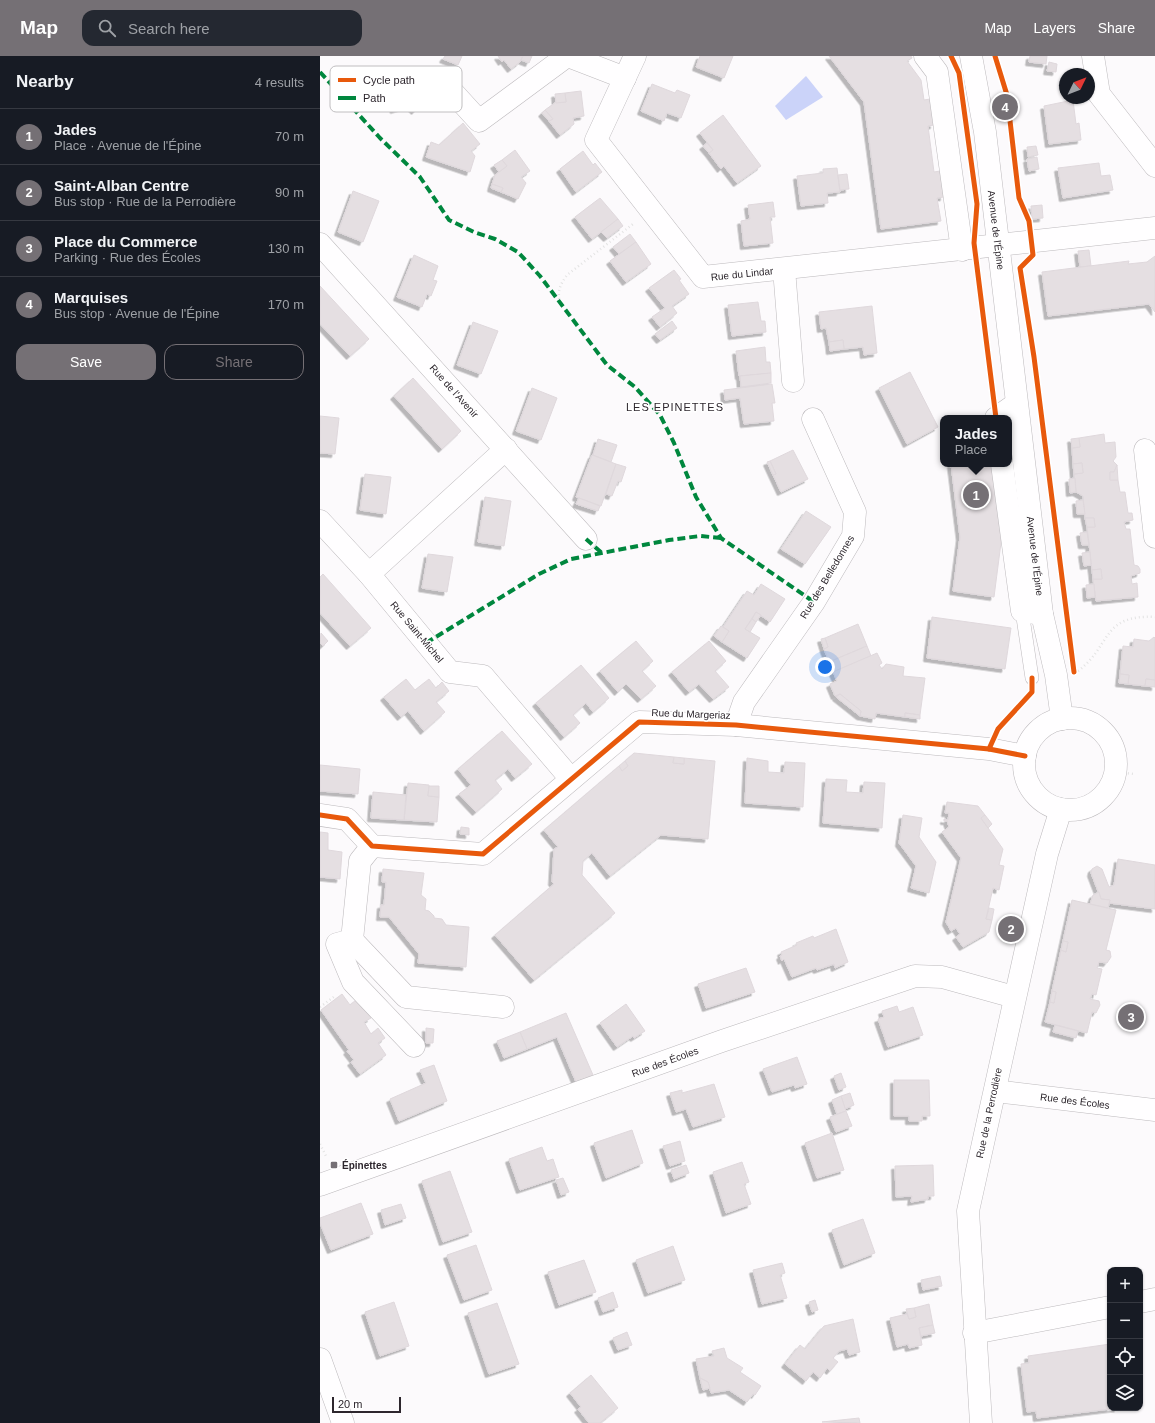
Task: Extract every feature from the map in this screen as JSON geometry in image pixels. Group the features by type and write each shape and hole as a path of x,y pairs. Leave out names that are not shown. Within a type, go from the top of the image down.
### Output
{"street":[{"path":"462,102 479,121 568,56 625,78"},
{"name":"Rue du Lindar","path":"635,56 596,140 703,277 784,270 1155,228"},
{"path":"925,56 937,72 962,250"},
{"name":"Avenue de l'Épine","path":"971,56 984,132 1016,404 1032,612"},
{"path":"1093,56 1098,94 1155,166"},
{"name":"Rue de l'Avenir","path":"320,244 586,539"},
{"path":"784,270 793,381"},
{"path":"1000,415 1016,404"},
{"name":"Rue des Belledonnes","path":"736,725 744,702 814,602 854,536 856,512 813,419"},
{"path":"369,574 506,449"},
{"path":"1145,450 1155,537"},
{"name":"Avenue de l'Épine","path":"1003,467 1032,612 1056,675 1062,719"},
{"name":"Rue Saint-Michel","path":"320,521 369,574 450,672 483,676 571,779"},
{"path":"1062,719 1082,719 1095,725 1107,736 1115,750 1117,765 1125,773 1114,780 1107,794 1095,805 1080,810 1060,809 1049,806 1036,797 1024,772 1025,756 1030,741 1040,729 1054,721 1062,719"},
{"name":"Rue du Margeriaz","path":"372,846 483,854 639,722 736,725 989,749 1025,756"},
{"name":"Rue de la Perrodière","path":"980,1423 968,1211 1014,997 1047,854 1060,809"},
{"path":"320,816 347,819 372,846 360,861 352,940 406,997 503,1008"},
{"path":"352,940 337,944 353,982 414,1046"},
{"name":"Rue des Écoles","path":"320,1185 722,1041 915,976 942,977 1014,997"},
{"name":"Rue des Écoles","path":"995,1091 1155,1110"},
{"path":"1143,1301 1155,1299"},
{"path":"974,1333 1107,1308"},
{"path":"320,1359 343,1423"}],"lane":[{"name":"Avenue de l'Épine","path":"1032,612 1032,678"}],"path":[{"path":"560,303 558,294 559,286 566,275 650,210"},
{"path":"1074,672 1088,664 1104,638 1115,626 1129,618 1155,617"}],"water":[{"path":"806,76 823,97 786,120 775,106"}],"building":[{"path":"445,56 462,56 458,65 443,59"},
{"path":"498,56 523,56 520,62 511,69 504,60 502,62"},
{"path":"523,56 532,56 529,63 521,60"},
{"path":"700,56 733,56 724,78 696,67"},
{"path":"829,56 911,56 912,58 907,61 921,80 924,100 930,99 934,125 928,126 934,172 940,171 944,197 937,198 941,221 881,229 864,102"},
{"path":"1030,56 1047,56 1046,64 1029,62"},
{"path":"1049,62 1057,64 1056,72 1047,71"},
{"path":"652,84 675,93 677,90 690,95 681,118 667,113 664,121 641,111"},
{"path":"581,91 584,116 573,118 574,124 560,135 549,121 553,119 545,110 556,102 566,102 565,93"},
{"path":"565,93 566,102 556,103 555,94"},
{"path":"1059,103 1074,104 1076,124 1079,123 1081,140 1049,144 1044,106"},
{"path":"545,110 553,119 549,121 542,113"},
{"path":"723,115 761,166 737,183 724,166 721,169 709,153 713,150 700,133"},
{"path":"463,123 480,144 471,151 475,156 470,172 426,157 431,142 439,145"},
{"path":"707,143 713,150 709,153 703,146"},
{"path":"1036,146 1038,155 1028,157 1027,147"},
{"path":"515,150 530,171 521,177 526,183 518,199 501,192 503,188 492,184 495,175 507,166 502,160"},
{"path":"583,151 593,165 595,163 602,172 576,192 560,169"},
{"path":"1037,157 1039,169 1029,171 1027,159"},
{"path":"502,160 507,166 499,172 494,165"},
{"path":"1099,163 1101,176 1110,175 1113,190 1063,198 1058,168"},
{"path":"837,168 840,192 827,193 828,203 801,206 797,176 823,173 823,169"},
{"path":"847,174 849,189 840,190 838,175"},
{"path":"492,184 503,188 501,192 491,188"},
{"path":"353,191 379,201 363,242 338,232"},
{"path":"600,198 618,219 592,239 575,217"},
{"path":"773,202 775,217 770,217 773,243 744,246 741,221 750,219 748,205"},
{"path":"1042,205 1043,218 1032,219 1031,206"},
{"path":"618,219 623,226 607,238 601,232"},
{"path":"630,234 636,242 619,254 613,247"},
{"path":"636,242 651,264 626,282 610,261"},
{"path":"1089,250 1091,266 1080,267 1078,251"},
{"path":"414,255 438,266 433,280 437,281 431,296 427,294 422,307 397,297"},
{"path":"1155,256 1155,312 1149,304 1048,316 1042,272 1129,261 1128,264 1147,262"},
{"path":"674,270 689,294 672,306 677,313 660,327 652,317 665,308 649,288"},
{"path":"320,286 369,339 350,356 320,324"},
{"path":"758,302 761,321 765,321 766,332 732,336 728,305"},
{"path":"872,306 877,353 864,355 863,347 844,349 843,340 829,342 826,328 821,329 819,312"},
{"path":"672,321 677,328 660,340 655,334"},
{"path":"473,322 498,331 481,374 457,365"},
{"path":"843,340 844,349 830,351 829,342"},
{"path":"765,347 766,362 770,362 771,373 739,376 736,351"},
{"path":"910,372 938,427 907,444 879,388"},
{"path":"771,373 771,383 741,387 740,376"},
{"path":"413,378 461,431 442,449 394,396"},
{"path":"772,384 775,403 772,403 774,421 744,424 740,398 725,400 724,390"},
{"path":"532,388 557,398 541,440 516,431"},
{"path":"320,416 339,418 335,454 320,453"},
{"path":"1104,434 1105,443 1115,442 1116,457 1113,461 1117,465 1114,472 1110,472 1110,480 1118,480 1120,492 1125,492 1128,513 1132,513 1133,520 1124,522 1126,529 1130,529 1134,565 1138,566 1140,573 1131,576 1132,584 1137,583 1138,597 1096,601 1093,579 1102,579 1101,569 1092,570 1087,527 1095,527 1094,518 1085,518 1083,496 1076,492 1074,474 1083,473 1082,463 1073,464 1072,448 1080,447 1079,438"},
{"path":"1079,438 1080,447 1072,448 1071,439"},
{"path":"598,439 617,445 611,462 593,455"},
{"path":"793,450 808,479 781,492 773,475 776,474 770,461"},
{"path":"592,455 616,464 601,506 576,497"},
{"path":"770,461 776,474 773,475 767,462"},
{"path":"1082,463 1083,473 1074,474 1073,464"},
{"path":"616,464 626,467 621,482 618,481 612,496 606,494"},
{"path":"1117,465 1118,480 1110,480 1110,472 1114,472"},
{"path":"951,467 993,467 1002,535 994,597 953,591 960,537"},
{"path":"365,474 391,477 386,514 360,510"},
{"path":"1075,478 1076,492 1070,493 1069,479"},
{"path":"485,497 511,501 504,546 478,542"},
{"path":"579,498 600,506 598,511 576,504"},
{"path":"1083,500 1085,514 1077,514 1076,501"},
{"path":"806,511 831,527 805,564 781,549"},
{"path":"1085,518 1094,518 1095,527 1087,527"},
{"path":"1087,532 1089,545 1082,545 1080,533"},
{"path":"1090,552 1091,565 1084,566 1082,553"},
{"path":"428,554 453,557 447,592 422,588"},
{"path":"1101,569 1102,579 1093,579 1092,570"},
{"path":"323,574 371,628 350,646 320,613 320,577"},
{"path":"761,584 785,599 770,622 756,612 745,629 760,638 747,658 722,642 729,631 723,627 747,591 754,595"},
{"path":"1094,584 1095,597 1087,598 1086,585"},
{"path":"756,612 761,615 756,622 752,619"},
{"path":"932,617 1011,628 1005,669 927,658"},
{"path":"752,619 756,622 750,632 745,629"},
{"path":"858,624 867,646 829,662 824,649 828,647 825,638"},
{"path":"721,626 729,631 722,642 714,636"},
{"path":"321,633 328,641 323,646 320,643"},
{"path":"1154,637 1155,680 1146,679 1145,686 1128,684 1129,675 1120,674 1123,646 1133,647 1134,639 1149,641"},
{"path":"825,638 828,647 824,649 821,639"},
{"path":"636,641 653,661 642,671 656,686 641,699 626,684 618,692 600,671"},
{"path":"709,641 726,661 715,671 729,687 713,699 699,684 689,692 672,672"},
{"path":"867,646 871,656 833,672 829,662"},
{"path":"877,653 882,663 879,665 882,669 886,664 904,667 903,676 925,678 920,715 905,713 905,717 876,713 875,719 860,716 861,711 840,694 835,696 830,684 837,681 833,672"},
{"path":"581,665 609,698 593,712 586,703 573,715 580,723 564,737 536,703"},
{"path":"1120,674 1129,675 1128,684 1119,683"},
{"path":"406,679 415,690 429,679 436,688 442,682 449,691 436,702 445,712 424,731 408,711 401,717 384,697"},
{"path":"1146,679 1155,680 1155,687 1145,686"},
{"path":"840,694 861,711 860,716 836,697"},
{"path":"905,713 920,715 920,719 905,717"},
{"path":"502,731 532,764 515,778 508,769 495,780 502,789 476,812 459,794 471,785 458,769"},
{"path":"634,753 674,757 673,763 684,764 684,758 715,761 708,839 661,835 610,876 592,853 583,861 582,875 615,913 534,980 495,935 554,884 552,882 554,849 558,847 544,830 619,766 622,771 628,766 625,761"},
{"path":"674,757 684,758 684,764 673,763"},
{"path":"747,758 768,761 768,772 784,773 785,762 805,763 803,807 745,803"},
{"path":"625,761 628,766 622,771 619,766"},
{"path":"320,765 360,769 358,794 320,791"},
{"path":"826,779 847,780 846,792 863,793 864,782 885,783 882,828 823,823"},
{"path":"408,783 429,785 428,796 439,797 437,822 404,820"},
{"path":"429,786 439,786 439,797 428,796"},
{"path":"373,792 406,795 404,820 371,818"},
{"path":"947,802 978,806 985,815 981,818 1003,849 999,865 1004,866 999,890 993,888 986,919 992,920 989,932 963,947 956,937 960,934 956,928 951,931 946,922 961,858 942,832 949,827 947,821 944,821 944,819 948,820 949,813 945,813"},
{"path":"903,815 922,818 919,837 936,862 929,893 911,888 916,866 899,843"},
{"path":"985,815 992,824 988,828 981,818"},
{"path":"461,827 469,828 469,835 460,834"},
{"path":"320,832 328,833 328,850 342,852 340,879 320,877"},
{"path":"1118,859 1155,865 1155,909 1109,903 1110,900 1101,899 1091,873 1092,869 1097,866 1102,869 1109,887 1114,885"},
{"path":"383,869 424,873 421,895 426,899 425,910 429,911 434,918 442,919 446,925 469,927 466,967 418,963 419,954 389,917 380,917 381,905 384,905 386,882 382,882"},
{"path":"1099,892 1101,899 1110,900 1108,908 1090,904 1093,895"},
{"path":"1072,900 1116,910 1106,950 1110,951 1111,957 1107,963 1099,962 1097,968 1102,969 1096,995 1092,994 1090,999 1099,1001 1100,1005 1096,1013 1092,1012 1087,1033 1045,1022 1050,1002 1054,1003 1056,992 1052,991 1061,950 1066,952 1068,942 1063,941"},
{"path":"989,908 994,909 992,920 986,919"},
{"path":"836,929 848,962 835,968 834,964 817,970 816,968 792,977 784,959 782,961 780,956 782,955 781,952 797,945 796,943 813,936 814,938"},
{"path":"1063,941 1068,942 1066,952 1061,950"},
{"path":"746,968 755,992 706,1008 698,984"},
{"path":"1052,991 1056,992 1054,1003 1050,1002"},
{"path":"342,994 350,1005 357,999 371,1018 364,1022 371,1034 378,1028 385,1038 378,1043 386,1055 360,1074 351,1062 354,1060 347,1051 349,1050 321,1010"},
{"path":"626,1004 645,1031 634,1038 633,1036 617,1047 600,1023"},
{"path":"897,1006 899,1012 913,1007 923,1035 888,1047 878,1019 884,1017 882,1011"},
{"path":"566,1013 593,1075 576,1082 557,1037 527,1049 520,1032"},
{"path":"1055,1025 1078,1031 1076,1038 1053,1032"},
{"path":"426,1028 434,1029 433,1043 426,1043"},
{"path":"520,1032 527,1049 504,1058 497,1041"},
{"path":"797,1057 807,1084 795,1088 794,1085 772,1092 763,1069"},
{"path":"434,1065 447,1101 399,1121 390,1099 426,1083 420,1070"},
{"path":"841,1073 846,1087 839,1090 834,1076"},
{"path":"894,1080 929,1080 930,1116 922,1116 922,1121 909,1121 909,1116 894,1116"},
{"path":"714,1084 725,1117 693,1127 686,1109 676,1112 670,1093 682,1090 682,1093"},
{"path":"850,1093 854,1105 845,1109 841,1096"},
{"path":"841,1096 846,1111 837,1114 832,1100"},
{"path":"846,1111 852,1126 836,1132 830,1117"},
{"path":"632,1130 643,1163 606,1178 594,1143"},
{"path":"832,1133 844,1170 817,1178 805,1143"},
{"path":"680,1141 685,1161 670,1166 663,1146"},
{"path":"542,1147 547,1161 553,1159 559,1177 520,1190 509,1159"},
{"path":"742,1162 749,1182 744,1184 751,1204 726,1213 713,1172"},
{"path":"686,1165 689,1173 674,1179 671,1170"},
{"path":"933,1165 934,1196 928,1196 928,1199 911,1202 912,1196 896,1197 895,1166"},
{"path":"450,1171 472,1232 443,1242 422,1181"},
{"path":"563,1178 569,1192 561,1195 556,1180"},
{"path":"361,1203 373,1234 331,1250 320,1223 320,1218"},
{"path":"401,1204 406,1218 385,1225 381,1210"},
{"path":"863,1219 875,1253 844,1265 832,1230"},
{"path":"476,1245 492,1290 464,1300 447,1255"},
{"path":"673,1246 685,1280 648,1293 636,1260"},
{"path":"584,1260 596,1292 559,1305 548,1272"},
{"path":"782,1263 785,1273 780,1275 787,1298 762,1304 753,1270"},
{"path":"940,1276 942,1286 923,1290 921,1280"},
{"path":"613,1292 618,1307 603,1312 598,1298"},
{"path":"815,1300 818,1310 812,1312 809,1302"},
{"path":"394,1302 409,1346 380,1356 365,1312"},
{"path":"497,1303 519,1364 489,1374 468,1313"},
{"path":"929,1304 933,1325 919,1328 922,1345 909,1348 908,1344 897,1347 890,1318 907,1314 909,1319 916,1317 914,1308"},
{"path":"914,1308 916,1317 909,1319 906,1309"},
{"path":"853,1319 860,1352 849,1355 847,1349 839,1351 833,1358 838,1362 830,1371 827,1368 820,1378 813,1372 806,1381 785,1364 800,1345 805,1349 824,1326"},
{"path":"933,1325 935,1333 921,1336 919,1328"},
{"path":"627,1332 632,1345 618,1350 613,1338"},
{"path":"1107,1344 1107,1409 1037,1418 1036,1411 1027,1412 1021,1364 1029,1363 1028,1356"},
{"path":"724,1348 727,1358 743,1368 740,1372 761,1386 755,1395 753,1394 747,1402 729,1390 711,1393 708,1382 700,1378 696,1359 714,1356 712,1351"},
{"path":"591,1375 618,1408 600,1423 589,1423 578,1409 581,1407 570,1393"},
{"path":"700,1378 708,1382 710,1388 703,1390"},
{"path":"859,1418 860,1423 822,1422"}],"marked path":[{"path":"320,72 330,83"},
{"path":"356,112 380,138 420,177 449,220 474,232 495,239 518,252 540,276 607,365 635,387 660,415 674,443 696,497 721,538 814,602"},
{"path":"426,643 539,574 571,559 669,540 700,536 721,538"},
{"path":"586,539 602,553"}],"cycle path":[{"path":"951,56 959,73 977,204 974,243 996,415"},
{"path":"995,56 1007,95 1019,198 1029,221 1033,255 1020,268 1034,357 1074,672"},
{"path":"989,749 998,729 1032,692 1032,678"},
{"path":"320,815 347,819 372,846 483,854 639,722 736,725 989,749 1025,756"}],"place":[{"name":"Marquises","path":"1005,107"},
{"name":"Jades","path":"976,495"},
{"name":"Saint-Alban Centre","path":"1011,929"},
{"name":"Place du Commerce","path":"1131,1017"},
{"name":"Épinettes","path":"334,1165"}],"district":[{"name":"LES EPINETTES","path":"675,407"}]}
